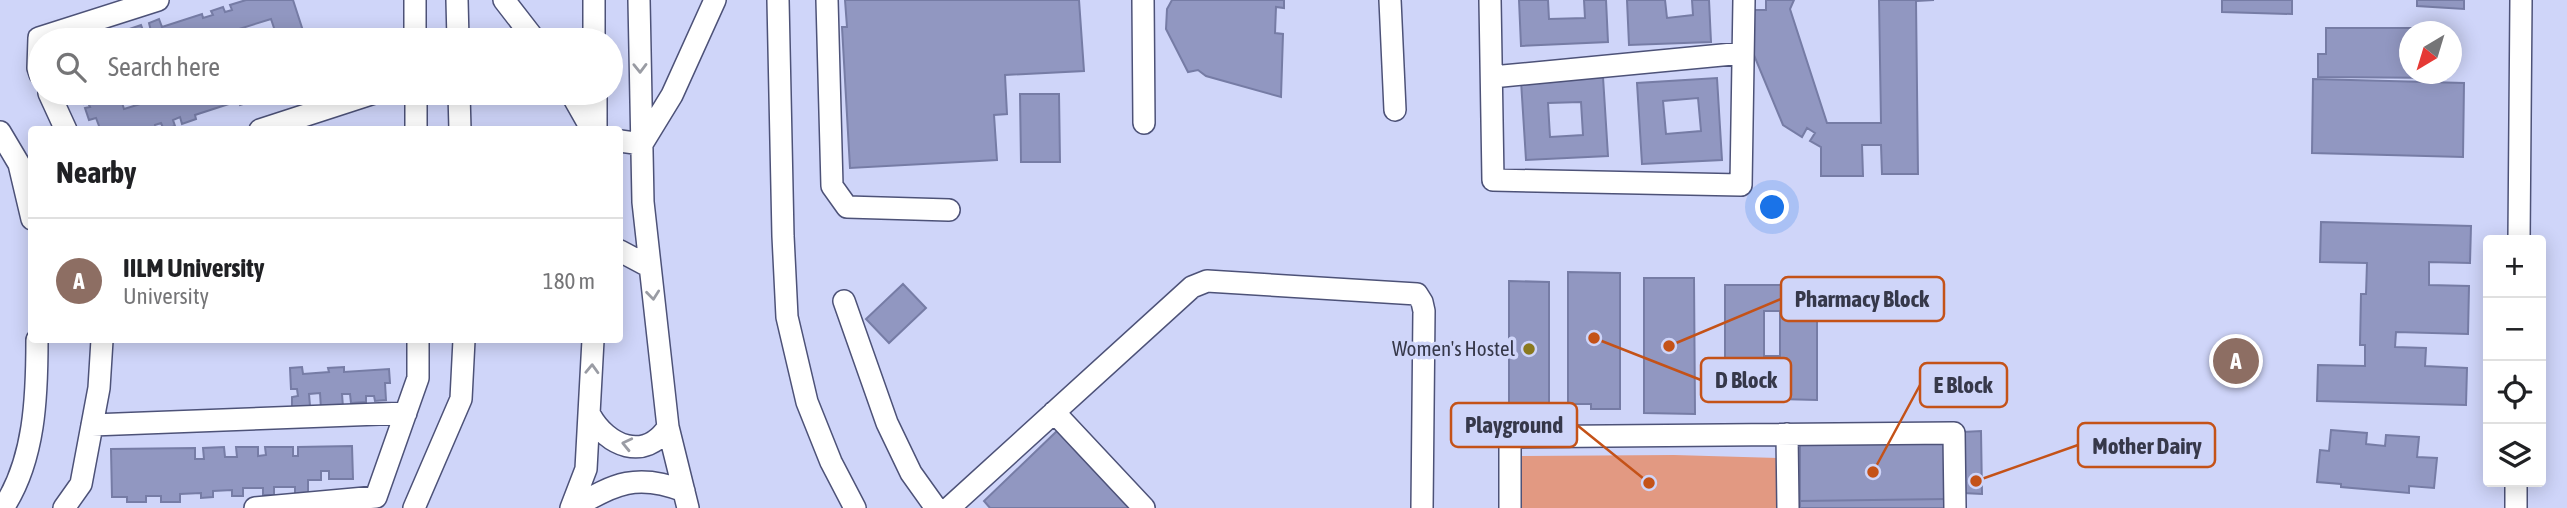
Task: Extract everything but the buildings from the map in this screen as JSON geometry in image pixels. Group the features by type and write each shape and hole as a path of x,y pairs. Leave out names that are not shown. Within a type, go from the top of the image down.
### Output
{"street":[{"path":"71,28 158,0"},
{"path":"415,0 415,28"},
{"path":"457,0 458,28"},
{"path":"504,0 526,28"},
{"path":"594,0 594,28"},
{"path":"639,0 643,202 668,427 686,500"},
{"path":"642,144 672,94 715,0"},
{"path":"778,0 787,317 807,402 831,463 855,508"},
{"path":"827,0 832,186 847,207 949,210"},
{"path":"1143,0 1144,123"},
{"path":"1390,0 1395,110"},
{"path":"1490,0 1493,180 1741,185 1744,0"},
{"path":"2519,235 2521,0"},
{"path":"1492,77 1743,53"},
{"path":"55,105 64,126"},
{"path":"272,126 337,105"},
{"path":"416,105 416,126"},
{"path":"459,105 460,126"},
{"path":"578,105 591,126"},
{"path":"594,126 595,105"},
{"path":"0,132 19,164 28,202"},
{"path":"623,141 642,144"},
{"path":"623,253 650,267"},
{"path":"949,508 1192,287 1207,281 1417,294 1424,312 1422,508"},
{"path":"845,301 887,424 911,473 936,508"},
{"path":"3,508 15,490 28,441 37,393 37,343"},
{"path":"64,508 81,484 99,388 102,343"},
{"path":"255,508 376,497 418,378 418,343"},
{"path":"414,508 461,399 464,343"},
{"path":"573,508 586,469 593,343"},
{"path":"1054,412 1144,508"},
{"path":"92,425 406,413"},
{"path":"590,415 610,437 628,447 652,443 662,437 668,427"},
{"path":"1510,508 1510,437 1954,433 1955,508"},
{"path":"1787,434 1788,508"},
{"path":"573,508 618,484 662,483 686,500"},
{"path":"2516,487 2516,508"}],"shaded area":[{"path":"1674,455 1778,458 1776,508 1521,508 1521,456"}],"place":[{"name":"D Block","path":"1594,338"},
{"name":"Pharmacy Block","path":"1669,346"},
{"name":"Women's Hostel","path":"1529,349"},
{"name":"IILM University","path":"2236,361"},
{"name":"E Block","path":"1873,472"},
{"name":"Mother Dairy","path":"1976,481"},
{"name":"Playground","path":"1649,483"}]}
